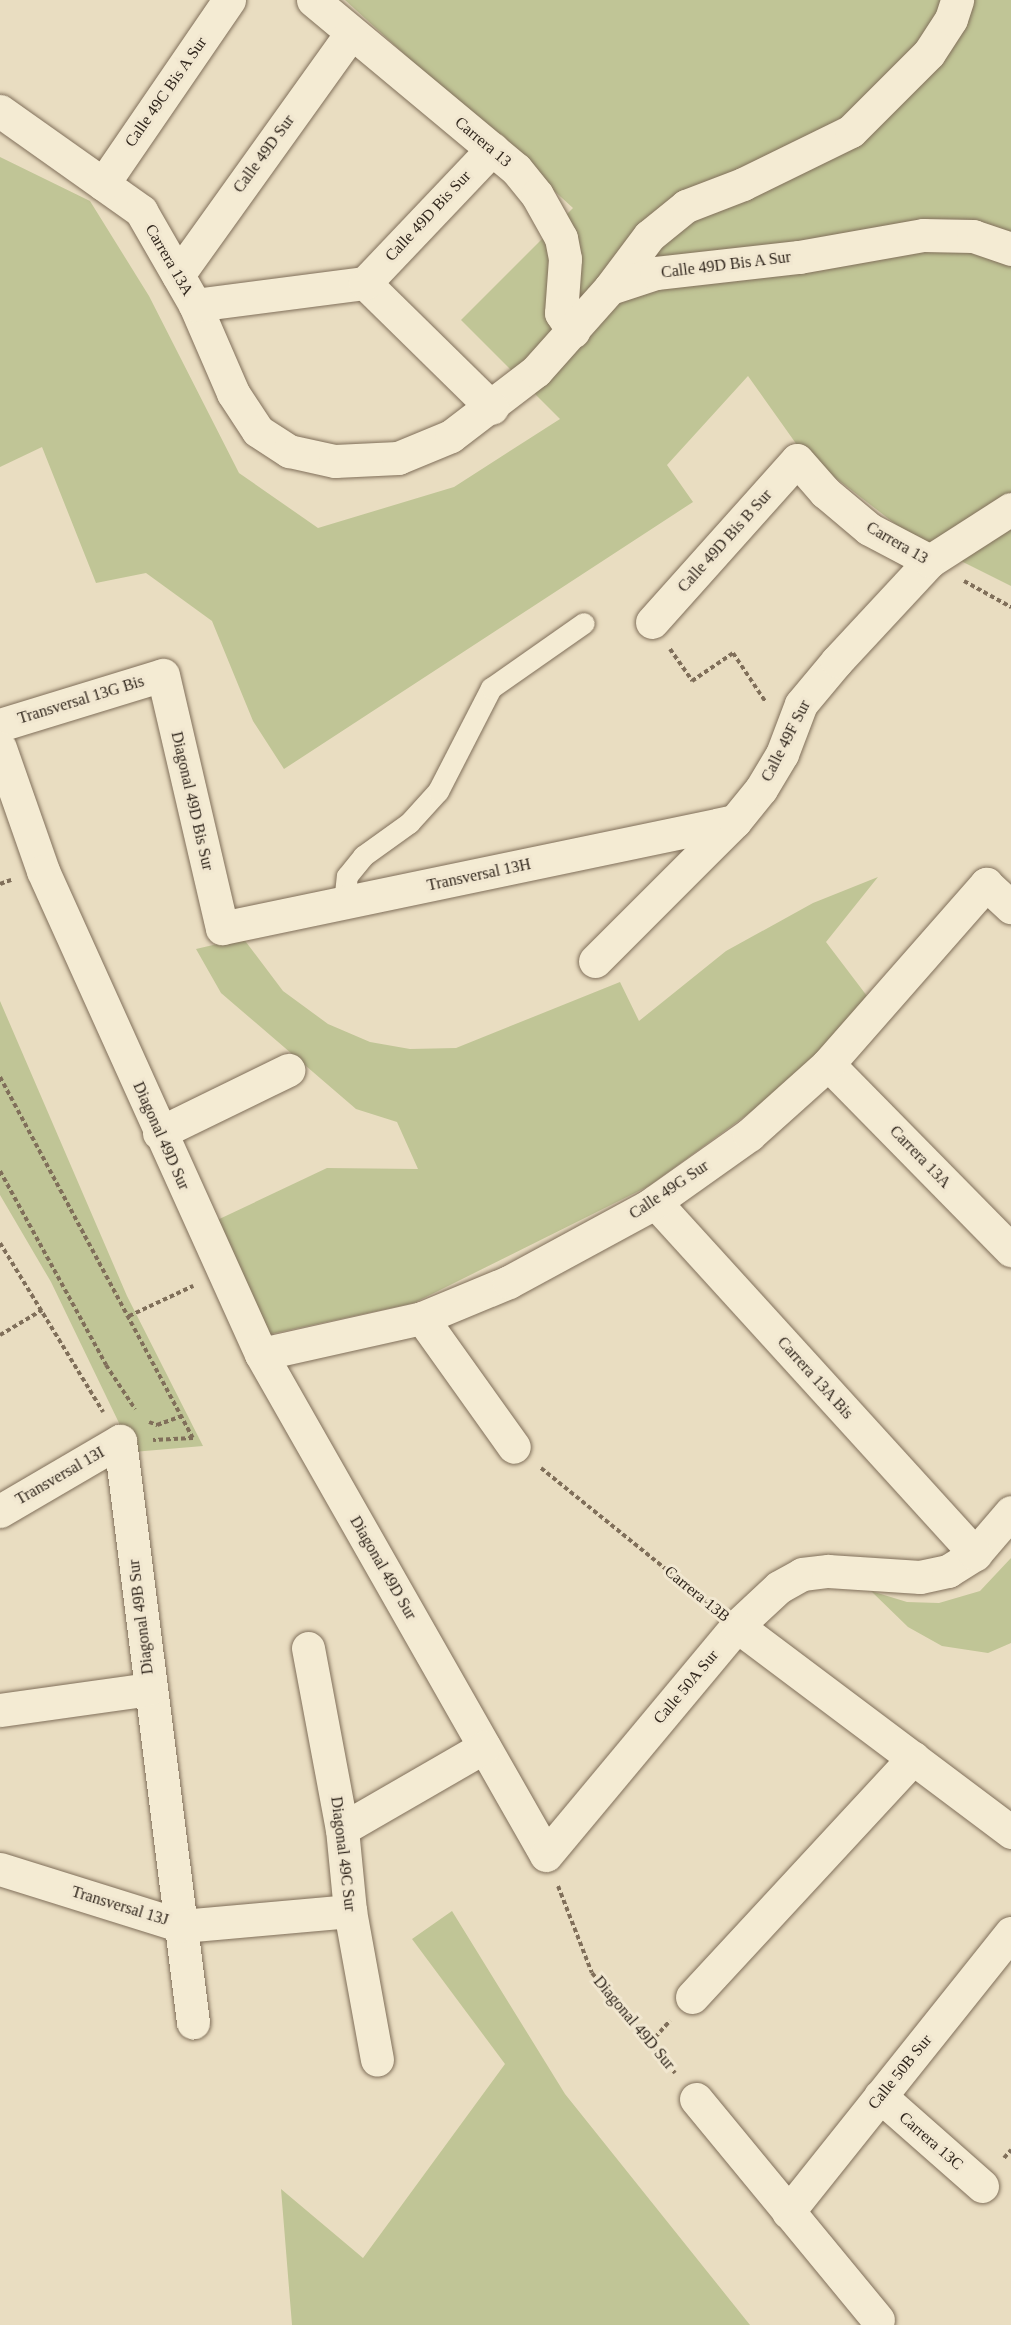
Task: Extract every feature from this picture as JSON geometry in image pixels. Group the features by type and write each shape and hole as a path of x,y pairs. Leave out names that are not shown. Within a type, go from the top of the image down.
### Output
{"street":[{"name":"Calle 49C Bis A Sur","path":"103,184 229,0"},
{"name":"Carrera 13","path":"313,0 516,169 537,195 561,238 565,259 561,313 573,331"},
{"path":"195,305 365,283 492,408 573,331 650,236 686,206 743,184 851,131 929,53 951,19 957,0"},
{"name":"Calle 49D Sur","path":"178,275 351,33"},
{"name":"Carrera 13A","path":"0,111 141,211 195,305 233,393 258,431 289,451 335,461 398,458 451,436 492,408"},
{"name":"Calle 49D Bis Sur","path":"365,283 492,149"},
{"name":"Calle 49D Bis A Sur","path":"610,288 656,273 799,256 923,235 973,236 1011,249"},
{"name":"Carrera 13","path":"797,460 825,492 869,529 930,561"},
{"name":"Calle 49D Bis B Sur","path":"652,622 797,460"},
{"name":"Calle 49F Sur","path":"595,961 735,821 762,789 789,736 801,704 930,561 1011,508"},
{"name":"Transversal 13G Bis","path":"0,725 162,675"},
{"name":"Diagonal 49D Bis Sur","path":"162,675 222,928"},
{"name":"Diagonal 49D Sur","path":"0,748 43,871 159,1133 261,1354 546,1855"},
{"name":"Transversal 13H","path":"222,928 735,821"},
{"name":"Calle 49G Sur","path":"261,1354 422,1318 509,1282 655,1202 749,1135 828,1064 986,884 1011,907"},
{"name":"Carrera 13A","path":"828,1064 1011,1250"},
{"path":"159,1133 288,1070"},
{"name":"Carrera 13A Bis","path":"655,1202 975,1554"},
{"path":"422,1318 514,1447"},
{"name":"Transversal 13I","path":"0,1511 132,1431"},
{"name":"Diagonal 49B Sur","path":"132,1431 149,1689 193,2022"},
{"name":"Calle 50A Sur","path":"546,1855 737,1626 779,1587 802,1574 828,1571 920,1577 948,1571 975,1554 1011,1512"},
{"name":"Carrera 13B","path":"737,1626 1011,1832"},
{"name":"Diagonal 49C Sur","path":"308,1647 342,1829 350,1911 376,2060"},
{"path":"0,1710 149,1689"},
{"path":"342,1829 484,1747"},
{"path":"692,1997 913,1758"},
{"name":"Transversal 13J","path":"0,1869 182,1926 350,1911"},
{"name":"Calle 50B Sur","path":"788,2212 1011,1933"},
{"name":"Carrera 13C","path":"880,2096 982,2186"},
{"path":"696,2098 878,2320"}],"lane":[{"path":"344,903 347,876 363,855 409,822 438,791 491,688 584,623"}],"path":[{"name":"Carrera 13","path":"930,561 1011,607"},
{"path":"652,622 692,681 733,654 789,736"},
{"path":"0,1077 193,1437"},
{"path":"0,1171 106,1365 139,1414"},
{"path":"0,1243 42,1310 132,1431 182,1416"},
{"path":"129,1316 223,1273"},
{"path":"0,1335 42,1310"},
{"name":"Carrera 13B","path":"514,1447 737,1626"},
{"name":"Diagonal 49D Sur","path":"546,1855 592,1973 696,2098"}],"green space":[{"path":"345,0 1011,0 1011,586 911,536 802,452 748,376 667,465 693,502 284,769 253,721 212,621 146,573 96,583 42,447 0,467 0,157 90,201 149,296 239,473 318,528 454,487 560,419 461,320 573,208"},
{"path":"878,877 826,942 867,996 814,1061 763,1103 649,1186 414,1303 262,1336 213,1222 327,1168 418,1169 397,1122 356,1109 221,993 196,949 243,938 283,991 328,1024 370,1042 410,1049 456,1048 620,982 639,1021 726,951 813,903"},
{"path":"0,1001 127,1296 203,1446 133,1452 51,1282 0,1195"},
{"path":"1011,1558 1011,1643 988,1653 942,1646 908,1627 871,1591 907,1602 939,1603 980,1591"},
{"path":"452,1911 565,2094 750,2325 292,2325 281,2189 363,2258 505,2064 412,1939"}]}
